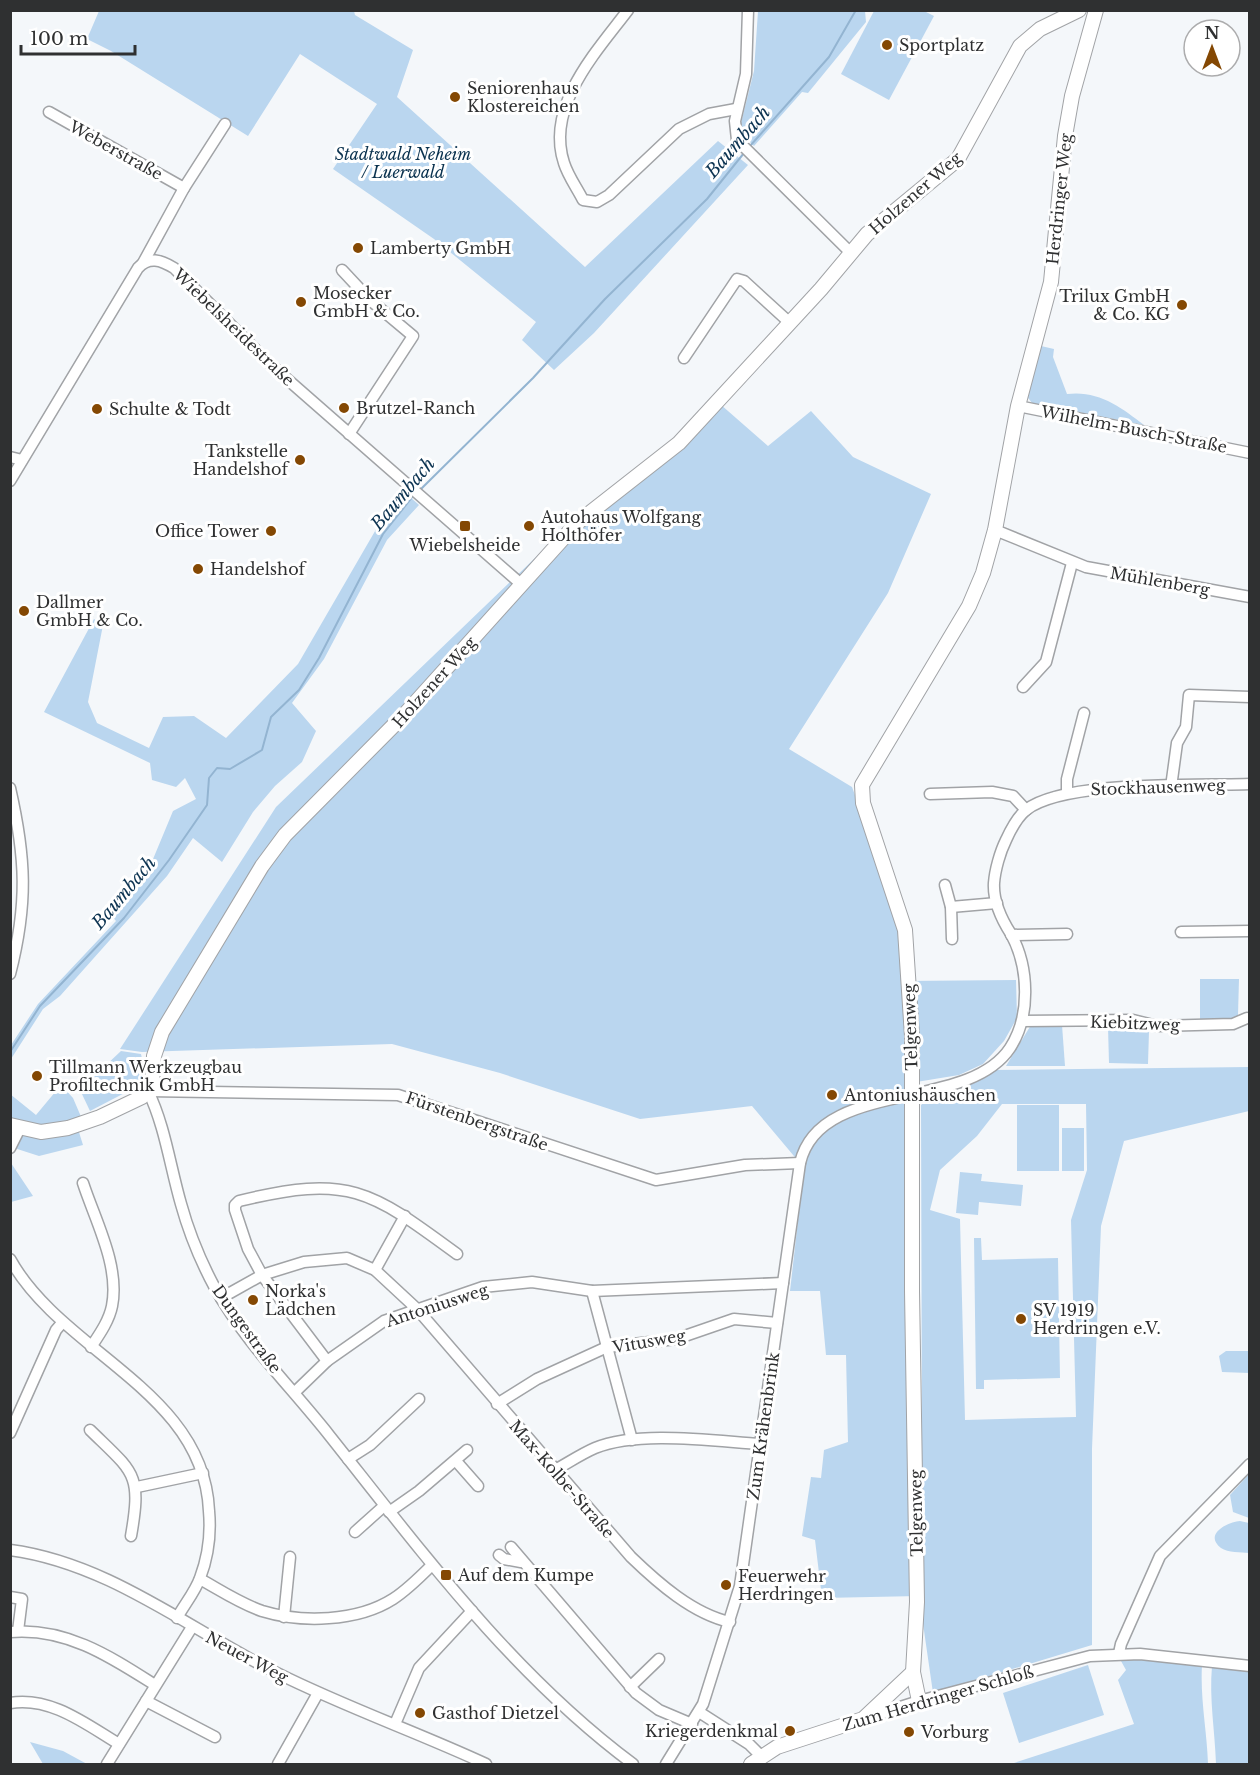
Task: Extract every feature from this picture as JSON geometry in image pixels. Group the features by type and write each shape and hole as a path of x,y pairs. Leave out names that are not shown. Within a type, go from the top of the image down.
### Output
{"main road":[{"name":"Holzener Weg","path":"148,1091 152,1083 154,1056 162,1032 272,852 299,821 405,714 586,514 679,442 790,323 880,221 958,159 1020,46 1028,38 1079,10"},
{"name":"Herdringer Weg","path":"995,530 1018,406 1051,282 1065,136 1072,96 1096,10"},
{"name":"Telgenweg","path":"919,1701 913,1672 917,1602 912,1036 905,930 863,803 862,785 969,606 983,573 995,530"},
{"path":"15,1126 42,1132 68,1128 131,1103 148,1091"},
{"path":"863,1719 913,1672"},
{"name":"Zum Herdringer Schloß","path":"756,1760 777,1747 863,1719"}],"street":[{"path":"628,10 580,76 564,115 561,142 564,163 584,200 597,202 609,195 664,142 695,119 736,109"},
{"path":"748,10 746,74 736,109 737,140 851,253"},
{"name":"Weberstraße","path":"49,112 184,188"},
{"path":"10,481 143,263 184,188 225,124"},
{"name":"Wiebelsheidestraße","path":"143,263 162,261 174,268 271,365 521,585"},
{"path":"342,270 370,300 412,336 348,434"},
{"path":"684,358 737,279 744,281 790,323"},
{"name":"Wilhelm-Busch-Straße","path":"1018,406 1250,453"},
{"path":"10,456 22,460"},
{"name":"Mühlenberg","path":"995,530 1072,563 1161,582 1250,597"},
{"path":"1023,687 1046,662 1072,563"},
{"path":"1171,787 1177,743 1186,727 1189,694 1250,697"},
{"name":"Stockhausenweg","path":"1067,793 1067,778 1084,713"},
{"name":"Stockhausenweg","path":"866,1107 950,1084 993,1067 1010,1048 1022,1021 1025,987 1011,935 1005,927 997,903 994,882 1000,852 1014,824 1026,810 1040,801 1067,793 1250,784"},
{"path":"10,788 21,838 24,878 21,923 10,974"},
{"path":"930,794 992,792 1013,796 1026,810"},
{"path":"945,885 951,908 951,939"},
{"path":"951,908 997,903"},
{"path":"1181,932 1250,931"},
{"path":"1011,935 1067,934"},
{"name":"Kiebitzweg","path":"1022,1021 1133,1020 1157,1026 1233,1024 1247,1018"},
{"name":"Fürstenbergstraße","path":"148,1091 398,1095 646,1179 675,1179 746,1165 800,1163"},
{"name":"Dungestraße","path":"148,1091 163,1132 189,1229 221,1298 255,1345 295,1392 431,1566 576,1721 633,1764"},
{"name":"Zum Krähenbrink","path":"666,1764 699,1712 730,1622 744,1565 800,1163 807,1146 820,1130 829,1123 866,1107"},
{"path":"10,1148 15,1126"},
{"path":"83,1183 106,1252 113,1287 112,1307 108,1320 91,1347"},
{"path":"327,1361 262,1275 248,1249 238,1220 235,1205 239,1201 296,1189 329,1188 364,1193 405,1216 457,1254"},
{"path":"375,1270 405,1216"},
{"name":"Max-Kolbe-Straße","path":"221,1298 262,1275 304,1262 347,1258 375,1270 417,1309 612,1536 651,1576 705,1614 730,1622"},
{"path":"10,1259 32,1292 62,1323 140,1386 175,1422 192,1447 202,1473 209,1502 209,1544 200,1579 177,1618"},
{"name":"Antoniusweg","path":"295,1392 327,1361 372,1328 417,1309 483,1287 532,1282 592,1291 783,1283"},
{"path":"592,1291 632,1440"},
{"name":"Vitusweg","path":"497,1404 537,1379 607,1347 676,1339 734,1319 777,1323"},
{"path":"10,1433 56,1330 62,1323"},
{"path":"348,1459 377,1440 419,1399"},
{"path":"90,1430 126,1467 137,1487 131,1536"},
{"path":"555,1470 596,1447 632,1440 696,1440 760,1444"},
{"path":"355,1532 456,1461 467,1450"},
{"path":"456,1461 478,1486"},
{"path":"1119,1653 1160,1556 1250,1464"},
{"path":"137,1487 202,1473"},
{"path":"511,1547 521,1562 630,1687 654,1707 692,1724"},
{"name":"Neuer Weg","path":"10,1550 45,1556 102,1577 318,1693 486,1764"},
{"path":"499,1555 504,1559 521,1562"},
{"path":"284,1617 290,1557"},
{"path":"200,1579 242,1603 284,1617 312,1618 368,1611 392,1600 431,1566"},
{"path":"10,1598 22,1599 14,1632 51,1634 85,1644 155,1685"},
{"path":"394,1724 425,1659 472,1611"},
{"path":"107,1764 192,1627"},
{"name":"Zum Herdringer Schloß","path":"863,1719 919,1701 1090,1656 1119,1653 1250,1666"},
{"path":"630,1687 659,1659"},
{"path":"278,1764 318,1693"},
{"path":"146,1701 215,1737"},
{"path":"10,1703 38,1703 53,1707 119,1744"},
{"name":"Zum Herdringer Schloß","path":"699,1712 749,1744 756,1760"}],"green space":[{"name":"Stadtwald Neheim / Luerwald","path":"99,11 354,11 355,15 413,50 397,97 585,267 718,141 748,165 594,333 554,370 522,340 536,322 434,239 333,169 377,104 300,54 248,136 111,51 87,39"},
{"path":"758,11 865,11 866,22 808,93 802,92 754,146 739,131 754,71"},
{"name":"Sportplatz","path":"874,11 924,11 934,16 889,100 841,74"},
{"path":"1041,346 1054,349 1053,357 1067,394 1078,393 1109,401 1144,425 1032,403 1025,394"},
{"path":"720,404 768,446 811,411 853,457 931,494 888,593 789,749 852,787 871,838 897,925 905,981 1016,980 1017,1018 1004,1041 983,1064 959,1075 904,1084 910,1454 922,1454 921,1105 931,1097 964,1089 991,1070 1249,1067 1249,1111 1124,1141 1101,1226 1092,1449 1092,1645 933,1693 919,1596 822,1598 815,1540 802,1536 811,1477 821,1478 824,1450 848,1442 846,1355 826,1355 820,1291 790,1291 804,1168 752,1106 640,1119 500,1073 392,1044 142,1052 120,1049 276,807 587,508","holes":["1002,1104 1086,1104 1087,1170 1071,1220 1076,1417 965,1420 960,1219 930,1210 940,1170 977,1136"]},
{"path":"400,488 419,505 387,540 324,659 292,703 316,731 302,762 275,786 253,812 222,862 193,838 167,876 60,996 43,1009 11,1059 11,1045 38,1004 116,921 112,916 146,876 173,811 196,799 185,778 176,787 152,780 150,763 44,712 94,619 103,625 88,702 97,723 149,748 163,717 194,716 226,738 298,664"},
{"path":"1200,979 1239,979 1238,1015 1233,1021 1200,1020"},
{"path":"1031,1025 1062,1025 1065,1066 1006,1066"},
{"path":"1132,1025 1149,1031 1148,1064 1109,1063 1108,1027"},
{"path":"121,1051 141,1054 144,1068 140,1085 90,1111 81,1092 85,1085"},
{"path":"61,1085 73,1098 82,1119 41,1126 11,1118 10,1094 36,1115"},
{"path":"1017,1105 1059,1105 1059,1171 1017,1171"},
{"path":"1062,1128 1084,1128 1084,1171 1062,1171"},
{"path":"78,1129 83,1145 39,1156 11,1147 10,1130 50,1138"},
{"path":"11,1163 33,1196 11,1202"},
{"path":"960,1172 982,1174 981,1181 1023,1185 1021,1206 979,1202 978,1215 956,1213"},
{"name":"SV 1919 Herdringen e.V.","path":"974,1238 981,1238 982,1260 1058,1258 1060,1378 984,1380 984,1389 976,1389"},
{"path":"1226,1351 1249,1351 1249,1373 1222,1372 1219,1356"},
{"path":"1249,1474 1249,1518 1233,1512 1230,1495"},
{"path":"1240,1521 1249,1523 1249,1553 1224,1550 1216,1543 1215,1538 1219,1530"},
{"path":"1138,1658 1202,1665 1208,1764 1011,1764 1134,1724 1118,1680 1126,1670 1121,1661"},
{"path":"1088,1665 1104,1715 1019,1743 1003,1693"},
{"path":"1212,1666 1249,1669 1249,1764 1216,1764"},
{"path":"30,1742 63,1751 87,1764 43,1764"}],"waterway":[{"name":"Baumbach","path":"750,146 829,57 856,10"},
{"name":"Baumbach","path":"420,490 533,378 605,299 707,199 744,153"},
{"name":"Baumbach","path":"10,1052 40,1006 124,918 169,860 207,805 209,778 217,768 230,769 262,750 271,717 299,690 319,658 383,534 413,496"}],"place":[{"name":"Sportplatz","path":"887,45"},
{"name":"Seniorenhaus Klostereichen","path":"455,97"},
{"name":"Lamberty GmbH","path":"358,248"},
{"name":"Mosecker GmbH & Co.","path":"301,302"},
{"name":"Trilux GmbH & Co. KG","path":"1182,305"},
{"name":"Brutzel-Ranch","path":"344,408"},
{"name":"Schulte & Todt","path":"97,409"},
{"name":"Tankstelle Handelshof","path":"300,460"},
{"name":"Wiebelsheide","path":"465,526"},
{"name":"Autohaus Wolfgang Holthöfer","path":"529,526"},
{"name":"Office Tower","path":"271,531"},
{"name":"Handelshof","path":"198,569"},
{"name":"Dallmer GmbH & Co.","path":"24,611"},
{"name":"Tillmann Werkzeugbau Profiltechnik GmbH","path":"37,1076"},
{"name":"Antoniushäuschen","path":"832,1095"},
{"name":"Norka's Lädchen","path":"253,1300"},
{"name":"SV 1919 Herdringen e.V.","path":"1021,1319"},
{"name":"Auf dem Kumpe","path":"446,1575"},
{"name":"Feuerwehr Herdringen","path":"726,1585"},
{"name":"Gasthof Dietzel","path":"420,1713"},
{"name":"Kriegerdenkmal","path":"790,1731"},
{"name":"Vorburg","path":"909,1732"}]}
